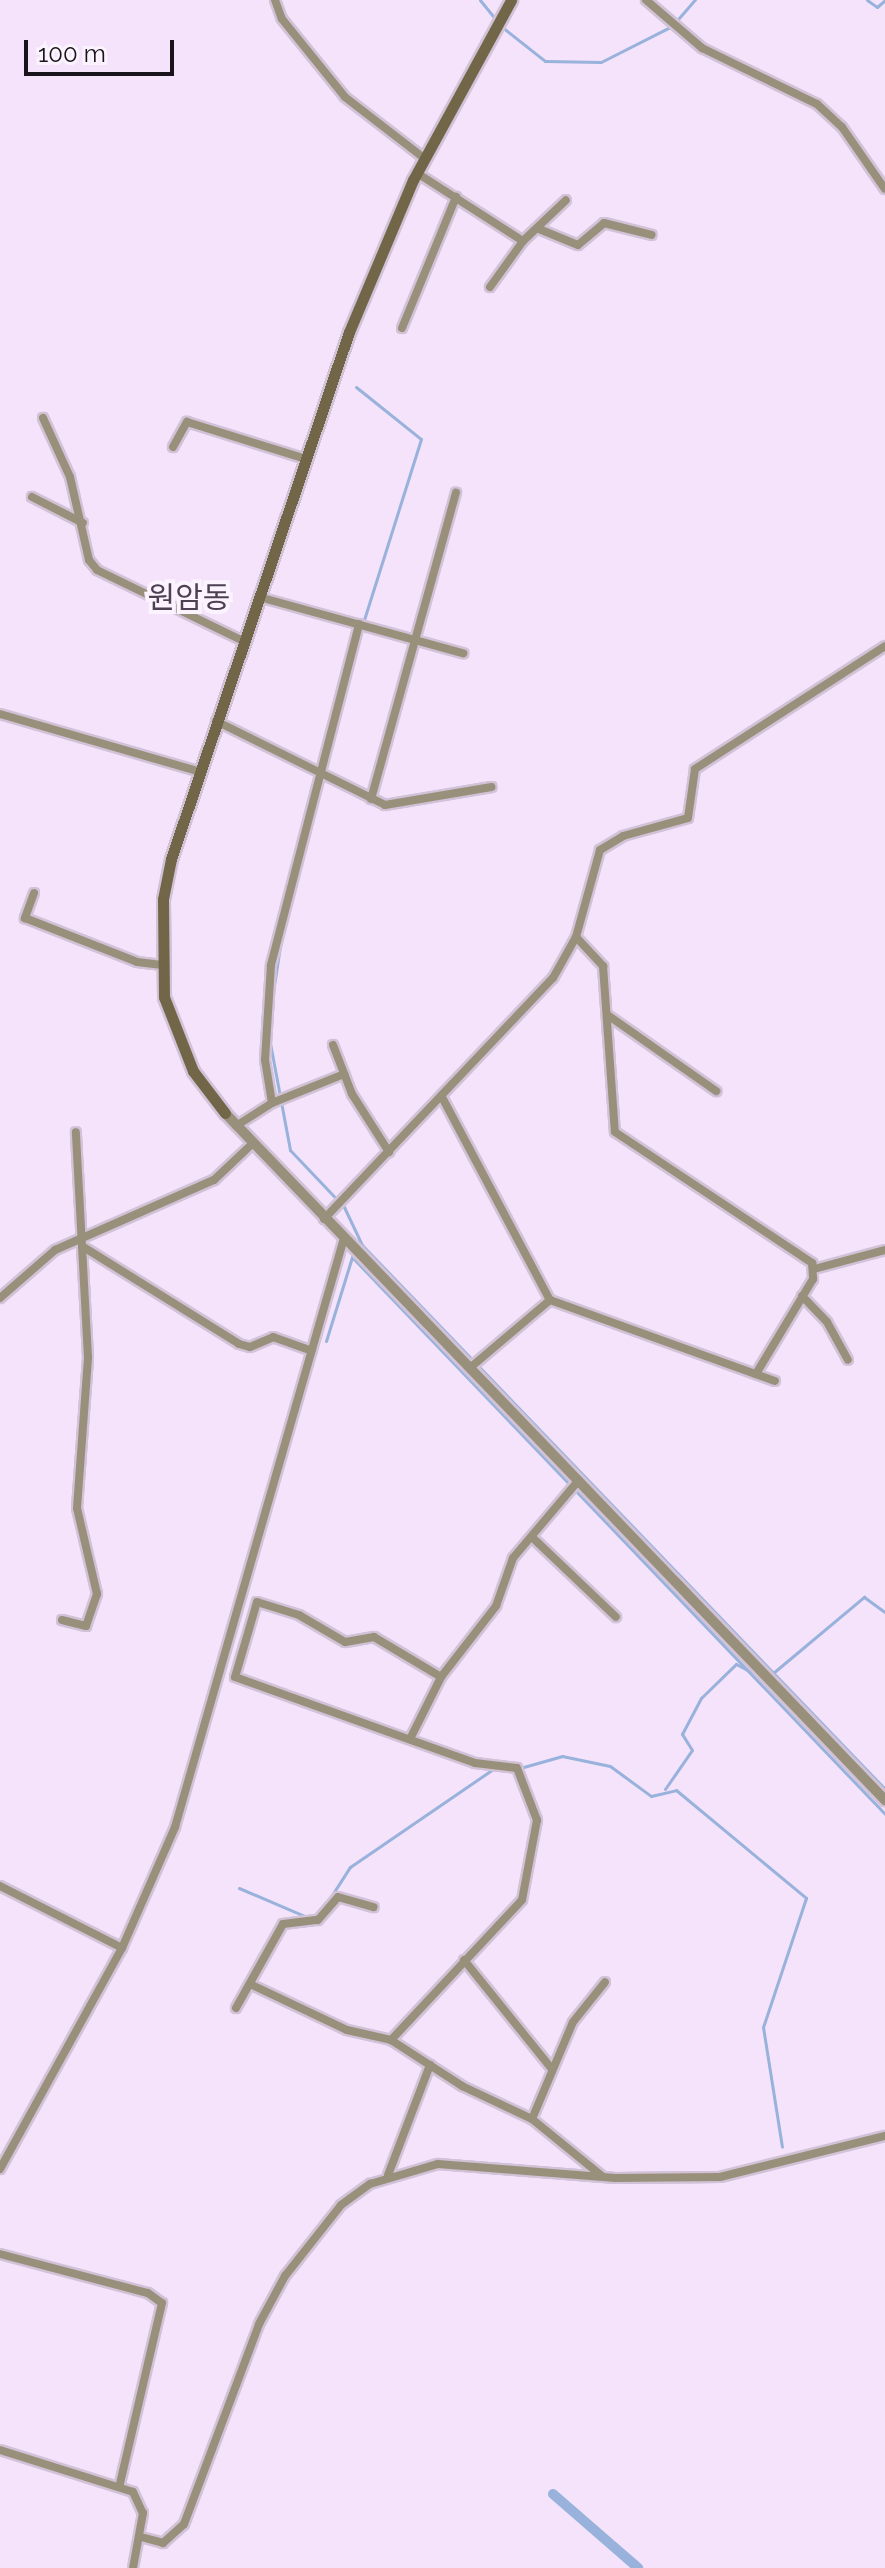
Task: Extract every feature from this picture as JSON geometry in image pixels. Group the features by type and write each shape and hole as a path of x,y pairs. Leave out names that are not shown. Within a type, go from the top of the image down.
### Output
{"main road":[{"path":"225,1113 175,1037 162,965 166,886 197,771 349,332 424,158 511,0"}],"street":[{"path":"275,0 282,19 345,97 424,158"},
{"path":"646,0 702,48 817,104 842,127 885,189"},
{"path":"417,173 523,241"},
{"path":"402,328 456,197"},
{"path":"490,287 523,241 566,200"},
{"path":"539,229 578,245 604,223 652,235"},
{"path":"43,418 83,523 89,560 105,577 243,641"},
{"path":"173,447 187,422 306,459"},
{"path":"371,799 456,493"},
{"path":"32,497 83,523"},
{"path":"259,597 463,653"},
{"path":"272,1103 265,1060 271,965 317,771 359,624"},
{"path":"324,1219 443,1099 553,978 576,937 600,850 623,836 688,818 695,769 885,646"},
{"path":"0,714 197,771"},
{"path":"215,720 385,805 491,787"},
{"path":"34,893 25,918 137,962 162,965"},
{"path":"576,937 603,966 615,1132 803,1255 814,1269"},
{"path":"609,1016 716,1091"},
{"path":"333,1045 344,1074 389,1152"},
{"path":"236,1126 272,1103 344,1074"},
{"path":"443,1099 550,1300 775,1381"},
{"path":"225,1113 251,1145 471,1367 885,1800"},
{"path":"62,1620 86,1626 97,1594 77,1508 88,1412 85,1248 80,1237 76,1132"},
{"path":"0,1298 80,1237 214,1180 251,1145"},
{"path":"0,2169 122,1948 175,1827 344,1238"},
{"path":"85,1248 239,1344 250,1347 273,1337 312,1351"},
{"path":"814,1269 885,1250"},
{"path":"756,1374 802,1296 814,1269"},
{"path":"802,1296 827,1322 848,1360"},
{"path":"471,1367 550,1300"},
{"path":"411,1737 441,1677 496,1606 513,1558 534,1539 579,1480"},
{"path":"534,1539 616,1617"},
{"path":"391,2040 522,1900 536,1806 512,1765 482,1765 411,1737 235,1677 257,1602 299,1615 345,1642 374,1637 441,1677"},
{"path":"0,1886 122,1948"},
{"path":"236,2008 283,1924 318,1920 338,1897 374,1907"},
{"path":"464,1960 551,2068"},
{"path":"532,2119 573,2022 605,1982"},
{"path":"250,1984 347,2030 391,2040 430,2065 532,2119 602,2176"},
{"path":"388,2175 430,2065"},
{"path":"141,2537 163,2543 184,2524 259,2324 285,2276 341,2205 388,2175 438,2164 602,2176 720,2177 885,2136"},
{"path":"0,2254 148,2293 162,2303 120,2483"},
{"path":"0,2450 120,2483 140,2502 141,2537 133,2568"}],"waterway":[{"path":"480,0 497,21"},
{"path":"502,27 545,61 601,62 672,26 695,0"},
{"path":"867,0 877,7 885,0"},
{"path":"356,387 421,439 363,623"},
{"path":"273,992 281,940"},
{"path":"270,1043 290,1150 344,1207 362,1245 885,1789"},
{"path":"326,1341 352,1257 885,1814"},
{"path":"773,1673 864,1597 885,1612"},
{"path":"665,1789 692,1750 682,1734 701,1698 736,1664 751,1672"},
{"path":"520,1768 562,1756 610,1766 651,1796 676,1790 806,1898 763,2027 782,2147"},
{"path":"323,1909 350,1867 493,1769"},
{"path":"239,1888 309,1918"},
{"path":"553,2494 638,2568"}],"district":[{"name":"원암동","path":"189,598"}]}
